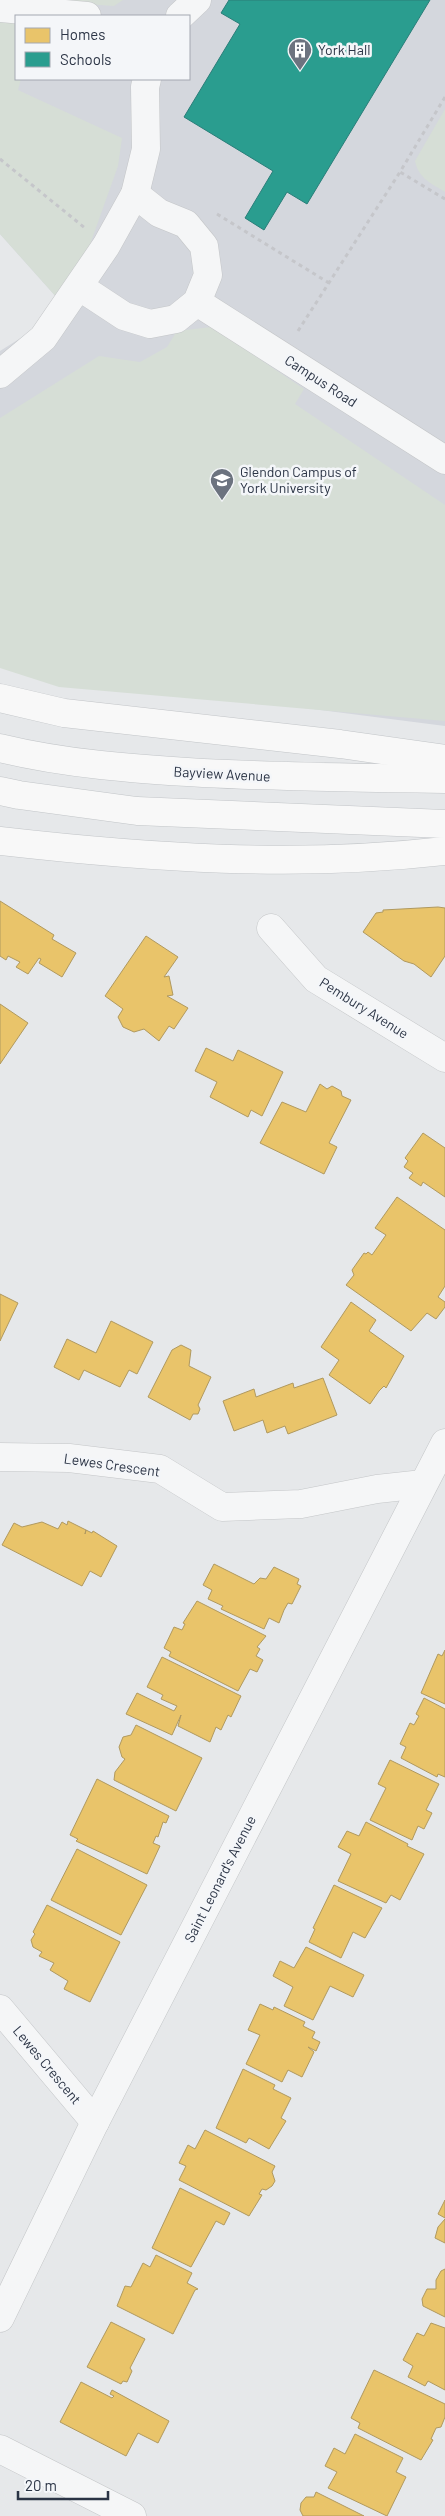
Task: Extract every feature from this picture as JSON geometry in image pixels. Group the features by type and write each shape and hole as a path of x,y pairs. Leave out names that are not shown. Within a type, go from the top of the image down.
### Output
{"main road":[{"path":"0,698 64,713 340,744 445,759"},
{"name":"Bayview Avenue","path":"0,748 37,757 152,770 295,778 445,779"},
{"path":"0,791 137,811 445,824"},
{"path":"0,841 118,854 228,860 327,860 445,851"}],"street":[{"path":"181,15 197,0"},
{"path":"0,8 75,15"},
{"path":"0,374 43,338 80,287 106,246 135,194 146,149 145,87 147,80"},
{"path":"80,287 124,316 150,324 176,318 197,302 208,274 204,246 186,224 160,213 135,194"},
{"name":"Campus Road","path":"197,302 445,460"},
{"name":"Pembury Avenue","path":"271,928 316,979 445,1058"},
{"name":"Saint Leonard's Avenue","path":"0,2318 95,2122 445,1443"},
{"name":"Lewes Crescent","path":"0,1456 69,1458 160,1470 222,1507 301,1504 377,1489 424,1484"},
{"name":"Lewes Crescent","path":"0,2009 95,2122"},
{"path":"0,2449 132,2516"}],"path":[{"path":"282,356 400,172 445,97"},
{"path":"0,159 106,246"},
{"path":"400,172 445,199"},
{"path":"212,210 329,283"}],"shaded area":[{"name":"Glendon Campus of York University","path":"0,0 445,0 445,726 103,682 0,652 0,351 67,309 0,234"},
{"path":"26,0 123,0 114,6"},
{"path":"0,17 15,21 15,80 21,80 18,90 122,138 118,166 67,309 0,234"},
{"path":"445,109 445,192 430,183 419,172 415,161"},
{"path":"212,327 304,389 295,404 445,505 445,721 59,687 0,668 0,418 99,356 140,362 167,347 177,331"}],"building: Homes":[{"path":"0,901 54,935 52,939 76,953 62,977 39,963 41,959 39,958 28,974 16,967 20,962 8,956 6,960 0,956"},
{"path":"445,908 445,956 431,977 414,964 404,961 363,932 376,913 383,912 383,910"},
{"path":"146,936 178,957 164,977 169,976 173,995 167,996 188,1008 174,1029 169,1026 159,1041 144,1029 134,1032 123,1027 118,1017 123,1009 105,996"},
{"path":"0,1004 28,1023 0,1064"},
{"path":"206,1048 233,1061 238,1050 283,1072 262,1116 251,1110 248,1117 210,1097 217,1082 195,1071"},
{"path":"320,1084 327,1089 332,1086 341,1091 342,1096 351,1100 329,1143 337,1147 324,1174 260,1143 282,1102 306,1112"},
{"path":"423,1133 445,1148 445,1197 423,1182 421,1186 409,1178 413,1173 404,1167 408,1161 405,1158"},
{"path":"397,1197 445,1230 445,1286 438,1297 445,1302 445,1307 436,1319 427,1313 411,1331 346,1285 354,1275 352,1270 364,1253 368,1252 372,1255 386,1235 375,1228"},
{"path":"0,1294 18,1303 0,1341"},
{"path":"351,1302 376,1320 369,1331 404,1356 386,1388 384,1386 379,1391 370,1404 329,1375 339,1360 321,1347"},
{"path":"111,1321 153,1342 137,1374 129,1370 120,1387 84,1370 79,1380 54,1367 67,1339 96,1353"},
{"path":"181,1345 191,1350 189,1366 211,1377 198,1405 200,1409 198,1414 193,1414 190,1420 148,1397 172,1350"},
{"path":"323,1378 337,1415 288,1434 285,1426 267,1433 263,1420 234,1431 223,1401 254,1389 256,1397 293,1383 294,1388"},
{"path":"68,1521 92,1533 93,1531 117,1546 101,1577 90,1571 82,1586 2,1545 14,1523 22,1527 42,1522 58,1529 62,1522 67,1525"},
{"path":"214,1564 254,1584 260,1578 266,1579 274,1567 299,1579 297,1584 301,1586 292,1604 288,1603 279,1623 269,1618 264,1629 221,1609 223,1606 208,1599 212,1590 203,1585"},
{"path":"197,1601 266,1636 257,1647 260,1649 256,1656 263,1660 257,1672 250,1669 238,1691 169,1656 171,1652 164,1648 174,1627 182,1630 185,1624 183,1623"},
{"path":"445,1650 445,1704 421,1693 438,1654 442,1656"},
{"path":"162,1657 241,1696 231,1717 228,1715 221,1730 216,1727 210,1742 178,1726 181,1715 172,1735 126,1714 137,1693 174,1711 177,1706 161,1699 163,1695 147,1687"},
{"path":"424,1698 445,1709 445,1777 438,1774 437,1777 401,1758 406,1747 400,1744 410,1723 414,1725 419,1716 416,1714"},
{"path":"136,1725 202,1758 176,1811 114,1780 115,1772 125,1759 122,1757 119,1747 123,1737 131,1735"},
{"path":"390,1760 439,1784 426,1810 432,1813 424,1829 418,1826 412,1840 370,1820 386,1788 378,1784"},
{"path":"97,1779 169,1816 166,1823 163,1822 158,1837 156,1836 153,1843 160,1846 147,1874 76,1841 78,1839 70,1835"},
{"path":"366,1822 424,1854 400,1900 391,1895 386,1903 338,1881 351,1854 338,1847 347,1831 359,1836"},
{"path":"77,1849 147,1885 121,1935 51,1900"},
{"path":"334,1885 382,1908 365,1938 353,1932 341,1958 309,1942 315,1929 313,1928"},
{"path":"47,1905 120,1942 90,2002 64,1989 68,1981 50,1970 54,1963 39,1956 42,1952 33,1947 31,1940 35,1934 33,1932"},
{"path":"306,1947 364,1975 353,1997 330,1986 313,2020 284,2006 293,1987 273,1976 280,1961 294,1968"},
{"path":"260,2004 273,2010 274,2007 305,2022 303,2026 315,2032 312,2038 320,2042 316,2051 308,2047 314,2052 302,2077 288,2070 282,2082 246,2064 260,2035 248,2030"},
{"path":"243,2069 275,2085 273,2089 291,2098 281,2118 286,2121 269,2149 249,2138 246,2143 216,2128"},
{"path":"205,2130 275,2166 272,2172 275,2181 266,2190 262,2189 259,2194 262,2195 249,2216 179,2180 186,2166 179,2163 188,2145 195,2149"},
{"path":"180,2188 230,2213 224,2225 216,2221 191,2267 152,2248"},
{"path":"445,2200 445,2218 438,2214"},
{"path":"445,2219 445,2243 435,2238 438,2227"},
{"path":"156,2255 192,2273 187,2283 198,2289 195,2290 173,2334 117,2306 125,2286 131,2287 143,2263 150,2267"},
{"path":"445,2269 445,2317 423,2306 422,2299 427,2289 436,2289 436,2280 441,2271"},
{"path":"111,2322 145,2339 130,2368 132,2371 127,2382 123,2381 121,2384 87,2367"},
{"path":"431,2323 445,2328 445,2390 428,2381 425,2386 408,2377 413,2366 403,2360 417,2333 424,2336"},
{"path":"374,2370 445,2404 445,2417 441,2427 436,2428 431,2439 433,2440 421,2460 358,2428 360,2423 351,2418"},
{"path":"81,2382 112,2398 114,2396 110,2394 112,2390 169,2421 158,2443 138,2433 126,2456 60,2422"},
{"path":"355,2434 403,2458 396,2472 406,2477 387,2516 328,2488 337,2472 325,2466 334,2448 345,2454"},
{"path":"316,2492 364,2516 303,2516 300,2510 301,2503 306,2497 314,2497"}],"building: Schools":[{"name":"York Hall","path":"229,0 430,0 307,204 287,192 264,230 245,218 273,171 184,117 240,24 221,13"}],"place":[{"name":"York Hall","path":"300,71"},
{"name":"Glendon Campus of York University","path":"222,501"}]}
